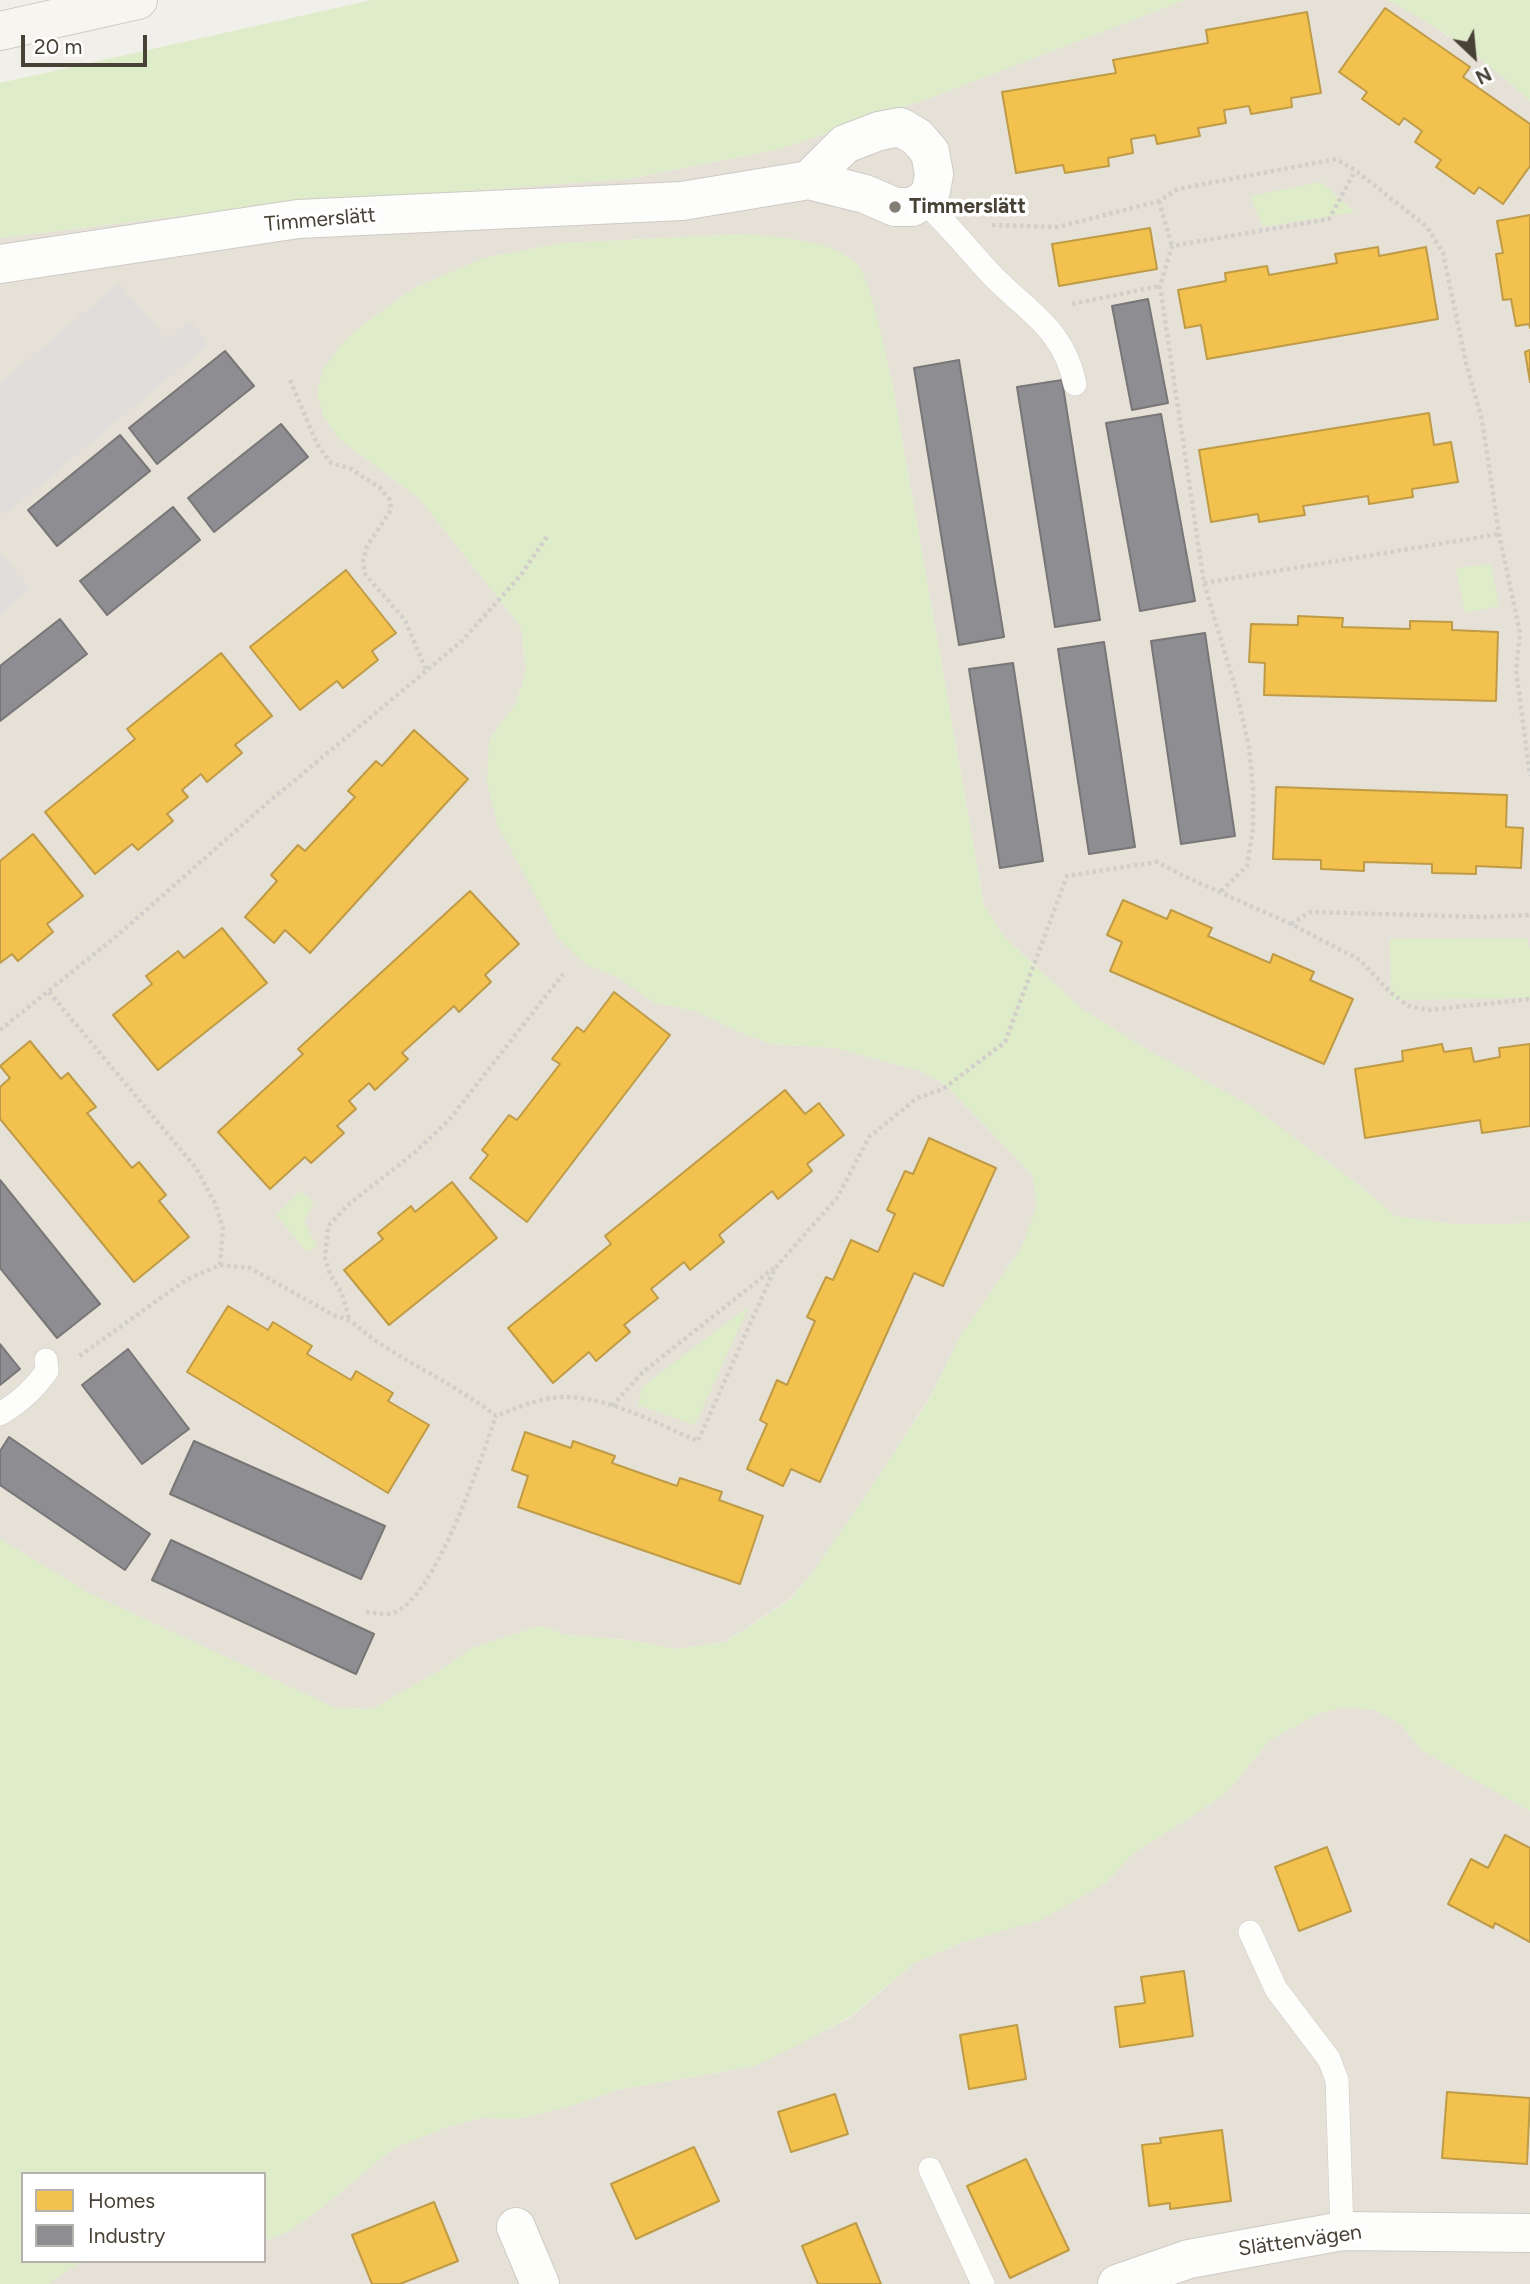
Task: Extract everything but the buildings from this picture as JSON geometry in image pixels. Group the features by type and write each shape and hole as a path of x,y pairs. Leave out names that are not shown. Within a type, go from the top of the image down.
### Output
{"street":[{"path":"0,31 138,0"},
{"path":"809,180 845,144 879,131 900,127 917,137 930,152 934,174 931,191 933,210"},
{"name":"Timmerslätt","path":"0,264 299,219 682,201 809,180 864,194 895,207 912,206 933,210"},
{"path":"516,2227 540,2284"},
{"name":"Slättenvägen","path":"1129,2282 1189,2259 1342,2231 1530,2233"}],"lane":[{"path":"933,210 991,274 1049,327 1071,366 1075,384"},
{"path":"0,1414 20,1403 36,1386 47,1371 46,1360"},
{"path":"1250,1932 1276,1989 1329,2059 1337,2080 1342,2231"},
{"path":"930,2169 983,2284"}],"path":[{"path":"933,210 1024,228 1058,227 1159,201 1178,189 1336,159 1355,170 1426,226 1443,253 1466,363 1482,420 1499,534 1520,633 1516,670 1530,775"},
{"path":"1172,246 1329,219 1355,170"},
{"path":"1159,201 1172,246 1160,286 1204,583 1236,690 1249,747 1253,789 1253,829 1247,866 1222,891"},
{"path":"1049,327 1073,303 1160,286"},
{"path":"290,380 317,444 331,463 351,469 380,488 390,500 391,510 367,546 363,561 365,574 405,620 426,670"},
{"path":"1204,583 1499,534"},
{"path":"0,1030 49,992 463,641 521,575 548,535"},
{"path":"612,1406 643,1372 775,1268 836,1198 869,1137 917,1098 943,1089 1005,1042 1067,876 1157,862 1291,924 1360,960 1390,992 1408,1006 1429,1010 1530,999"},
{"path":"1291,924 1310,912 1484,917 1530,915"},
{"path":"496,1416 476,1400 374,1340 349,1318 342,1294 330,1274 325,1258 328,1226 349,1204 414,1153 449,1120 563,974"},
{"path":"49,992 196,1168 216,1205 223,1228 220,1265"},
{"path":"46,1360 69,1363 186,1280 220,1265 250,1268 335,1317 349,1318"},
{"path":"366,1612 391,1614 410,1602 430,1573 465,1503 496,1416 534,1401 570,1397 612,1406 698,1440 775,1268"}],"shaded area":[{"path":"1185,0 1387,0 1415,14 1496,69 1530,101 1530,1221 1513,1224 1452,1224 1395,1216 1359,1185 1251,1106 1148,1050 1082,1009 1005,938 984,905 892,382 876,314 858,265 744,234 562,243 484,258 416,287 345,340 339,439 419,498 521,627 526,671 516,703 489,740 499,826 547,917 585,964 617,977 654,1002 698,1012 772,1044 835,1048 921,1071 945,1084 1032,1175 1038,1205 1021,1249 959,1338 930,1397 813,1572 790,1599 725,1642 676,1649 628,1640 567,1635 540,1626 472,1648 442,1669 372,1709 336,1708 89,1593 0,1539 0,238 253,207 628,179 780,149 933,97"},
{"path":"119,283 167,340 190,320 209,344 5,515 0,509 0,383"},
{"path":"0,555 30,588 0,615"},
{"path":"1345,1707 1374,1710 1402,1725 1421,1750 1530,1811 1530,2284 48,2284 81,2263 266,2263 266,2240 288,2232 314,2214 394,2148 442,2129 480,2118 518,2119 568,2107 617,2090 755,2066 850,2018 914,1963 1105,1883 1136,1851 1226,1793 1270,1740 1318,1714"}],"green space":[{"path":"372,0 1185,0 933,97 780,149 628,179 253,207 0,238 0,83"},
{"path":"1387,0 1530,0 1530,101 1462,45"},
{"path":"1321,182 1355,212 1263,227 1250,196"},
{"path":"744,234 819,244 857,264 868,285 892,382 984,905 1005,938 1082,1009 1148,1050 1251,1106 1359,1185 1395,1216 1452,1224 1513,1224 1530,1221 1530,1811 1421,1750 1402,1725 1374,1710 1345,1707 1318,1714 1270,1740 1226,1793 1136,1851 1105,1883 1041,1920 961,1943 914,1963 850,2017 755,2066 617,2090 568,2107 518,2119 480,2118 442,2129 394,2148 314,2214 288,2232 266,2240 266,2172 21,2172 21,2263 81,2263 48,2284 0,2284 0,1539 89,1593 336,1708 372,1709 442,1669 472,1648 540,1626 567,1635 628,1640 676,1649 725,1642 790,1600 813,1572 930,1398 959,1338 1021,1249 1037,1205 1032,1175 945,1084 921,1071 835,1048 772,1044 698,1012 653,1002 617,977 585,964 558,938 498,826 487,782 489,740 516,703 526,671 521,627 419,498 339,439 323,416 317,393 323,370 345,340 416,287 484,258 562,243"},
{"path":"1491,564 1499,606 1465,613 1456,568"},
{"path":"1527,938 1530,949 1530,998 1391,1000 1390,939"},
{"path":"300,1191 314,1202 304,1222 317,1246 307,1252 276,1215"},
{"path":"749,1306 695,1425 638,1405 642,1387"}],"place":[{"name":"Timmerslätt","path":"895,207"}]}
